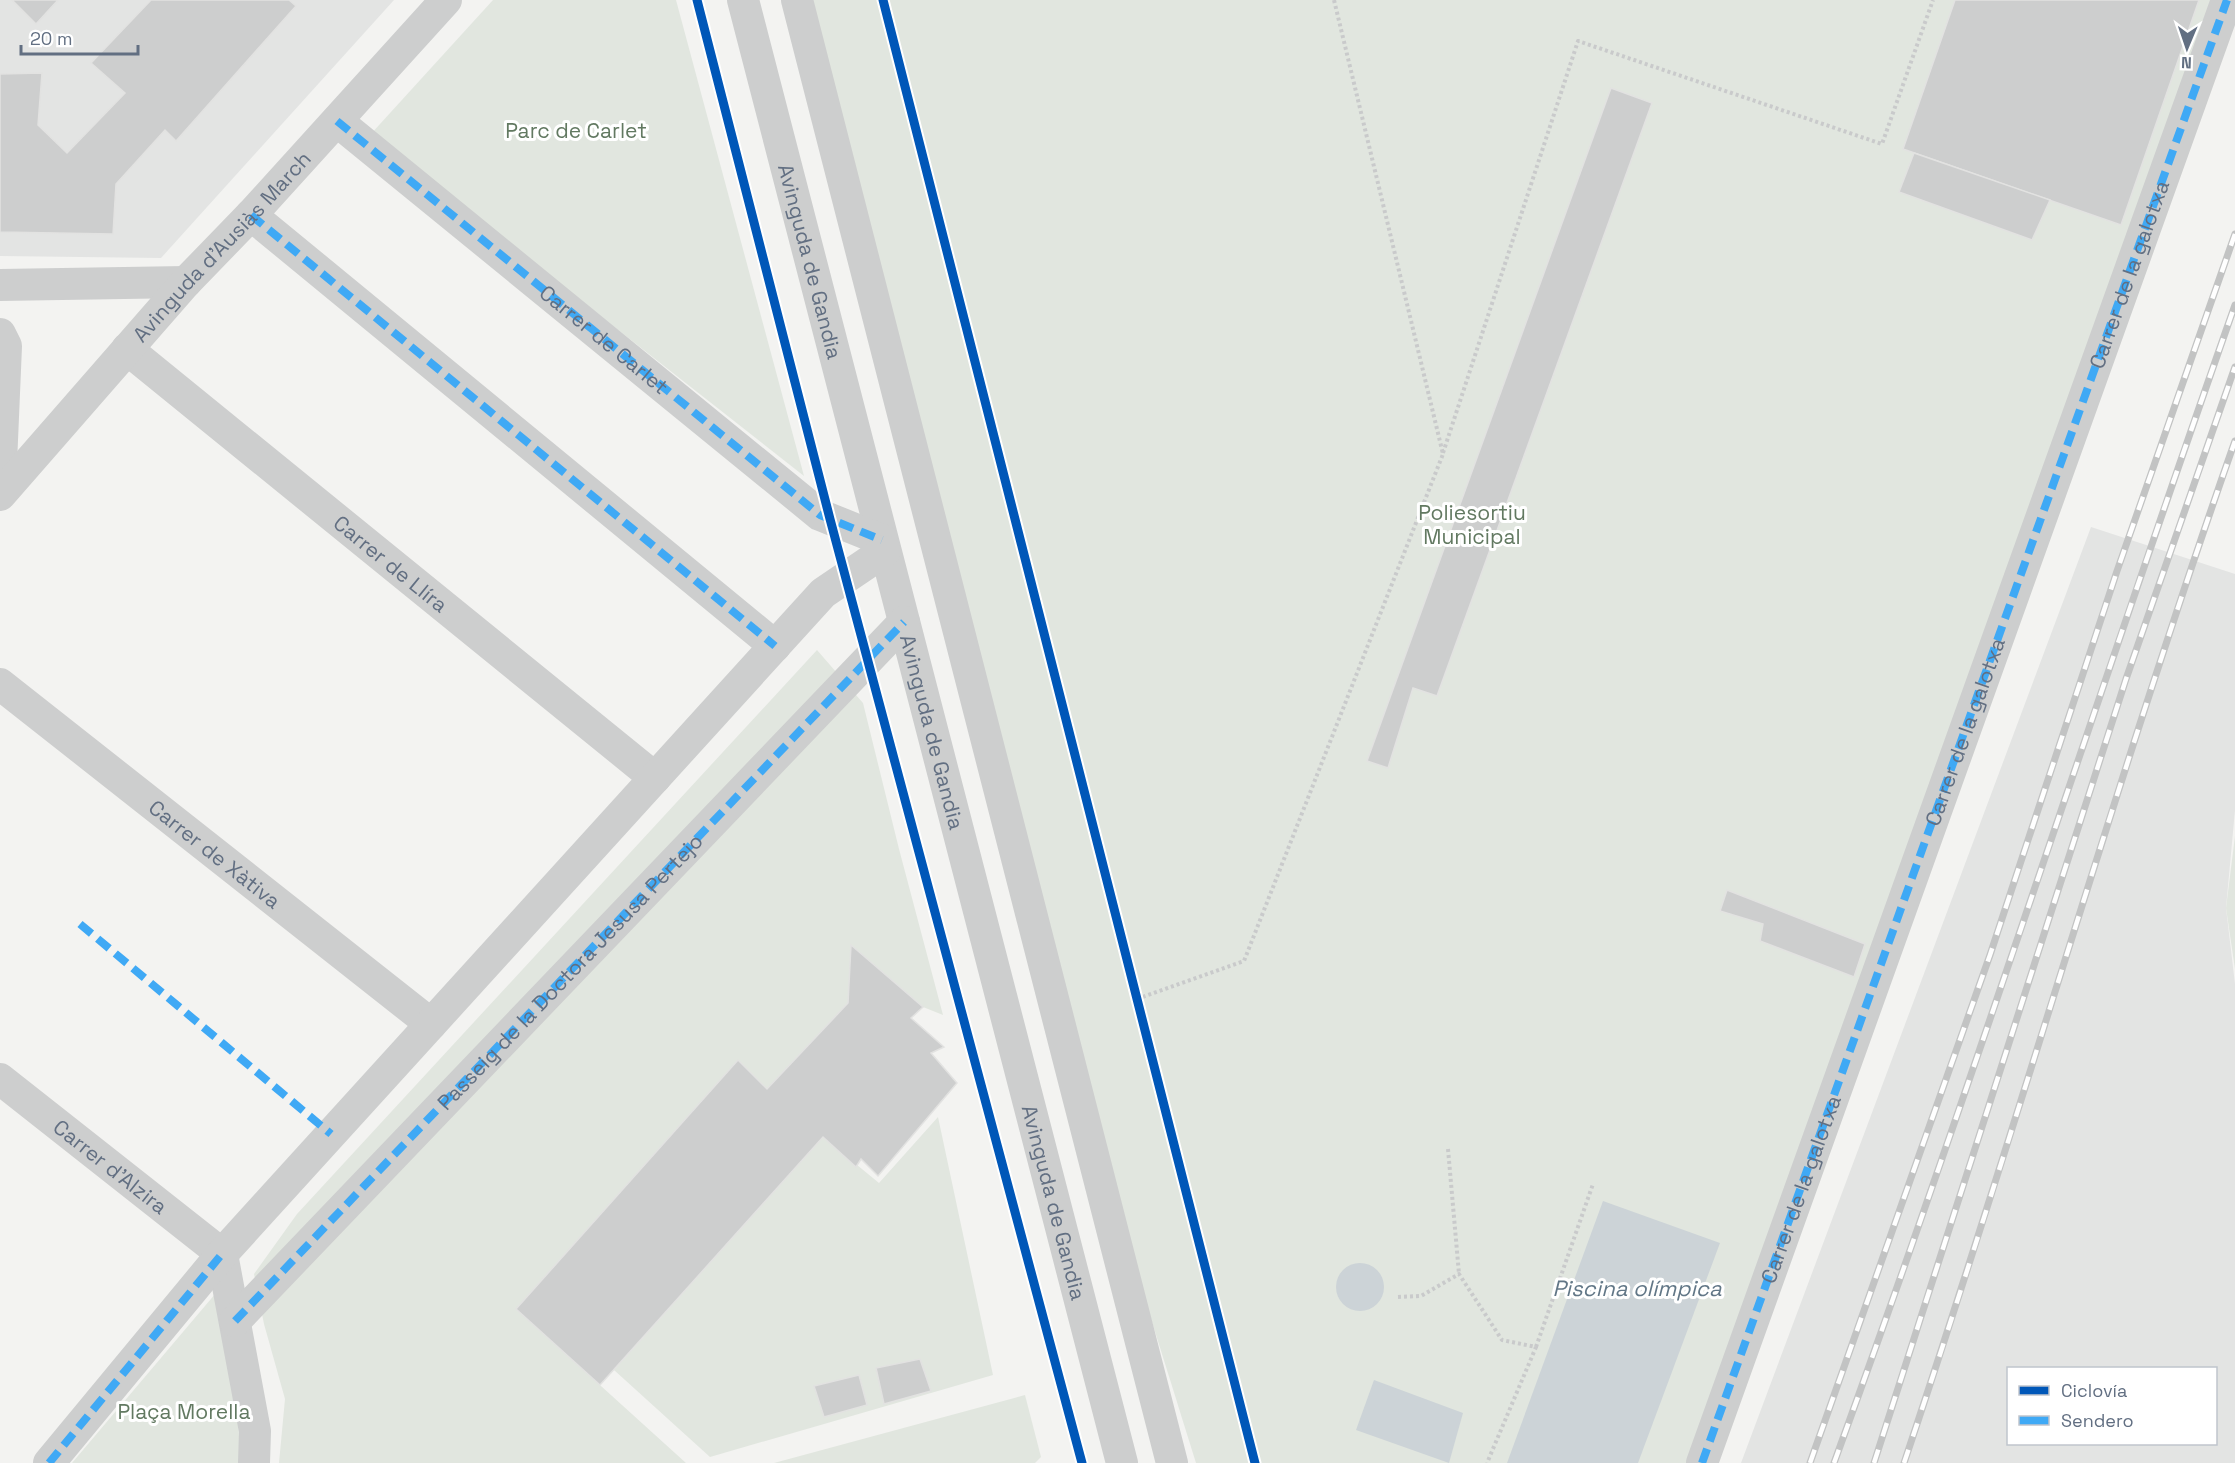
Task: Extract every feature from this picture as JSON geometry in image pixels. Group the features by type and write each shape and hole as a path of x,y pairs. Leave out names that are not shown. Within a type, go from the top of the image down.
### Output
{"street":[{"name":"Avinguda d'Ausiàs March","path":"0,495 186,282 251,215 446,0"},
{"name":"Avinguda de Gandia","path":"743,0 1122,1463"},
{"path":"797,0 1172,1463"},
{"name":"Carrer de la galotxa","path":"1702,1463 2227,0"},
{"name":"Carrer de Carlet","path":"337,121 820,515 883,546"},
{"path":"251,215 775,646"},
{"path":"0,285 186,282"},
{"path":"0,334 6,346 0,487"},
{"name":"Carrer de Llíra","path":"127,349 655,778"},
{"path":"49,1463 222,1254 431,1024 823,593 883,546"},
{"name":"Passeig de la Doctora Jesusa Pertejo","path":"235,1321 904,622"},
{"name":"Carrer de Xàtiva","path":"0,684 431,1024"},
{"name":"Carrer d'Alzira","path":"0,1079 222,1254"},
{"path":"222,1254 255,1431 254,1463"}],"path":[{"path":"1334,0 1443,454"},
{"path":"1137,999 1244,961 1443,454 1578,41 1882,144 1933,0"},
{"path":"1134,988 1140,1011"},
{"path":"1448,1149 1459,1274 1503,1340 1536,1347"},
{"path":"1487,1463 1536,1347 1593,1184"},
{"path":"1398,1297 1421,1296 1459,1274"}],"shaded area":[{"path":"0,0 394,0 161,258 0,256"},
{"path":"2091,527 2235,574 2235,810 2226,908 2235,984 2235,1463 1741,1463"}],"green space":[{"name":"Parc de Carlet","path":"493,0 676,0 804,476 370,135"},
{"name":"Poliesortiu Municipal","path":"797,0 2216,0 1690,1463 1196,1463 1060,1027"},
{"path":"817,650 863,703 943,1015 923,1007 851,946 848,1003 767,1089 738,1060 516,1309 686,1463 279,1463 285,1399 264,1324 254,1274 297,1214"},
{"path":"2235,836 2235,969 2226,908"},
{"path":"938,1117 993,1375 710,1457 614,1370 823,1137 879,1183"},
{"name":"Plaça Morella","path":"216,1293 238,1412 240,1463 72,1463"},
{"path":"1025,1395 1041,1457 1035,1463 774,1463"}],"water":[{"name":"Piscina olímpica","path":"1603,1201 1720,1243 1638,1463 1507,1463"},
{"path":"1360,1263 1377,1270 1384,1287 1377,1304 1360,1311 1343,1304 1336,1287 1343,1270"},
{"path":"1374,1380 1463,1413 1449,1463 1356,1430"}],"building":[{"path":"12,0 58,0 36,24"},
{"path":"151,0 289,0 296,6 176,141 165,130 116,184 113,234 0,232 0,74 42,73 38,125 67,153 125,93 91,63"},
{"path":"1955,0 2199,0 2121,225 1903,149"},
{"path":"1611,88 1652,103 1437,696 1413,688 1388,768 1367,761"},
{"path":"1914,153 2050,200 2032,240 1899,192"},
{"path":"1727,890 1865,944 1854,977 1760,941 1763,924 1720,911"},
{"path":"851,945 923,1007 911,1018 944,1047 931,1053 957,1083 878,1176 861,1159 856,1167 823,1137 600,1385 516,1309 738,1060 767,1089 848,1003"},
{"path":"920,1359 931,1391 884,1404 876,1368"},
{"path":"859,1375 867,1405 824,1417 814,1386"}],"railway":[{"path":"1810,1463 1990,955 2117,571 2235,234"},
{"path":"1834,1463 1937,1174 2235,305"},
{"path":"1874,1463 2126,679 2235,367"},
{"path":"1904,1463 2149,696 2235,441"}],"marked path":[{"path":"1702,1463 2227,0"},
{"path":"337,121 820,515 882,540"},
{"path":"251,215 775,646"},
{"path":"235,1321 904,622"},
{"path":"80,924 331,1134"},
{"path":"49,1463 222,1254"}],"cycle path":[{"path":"697,0 830,519 1082,1463"},
{"path":"883,0 1255,1463"}]}
